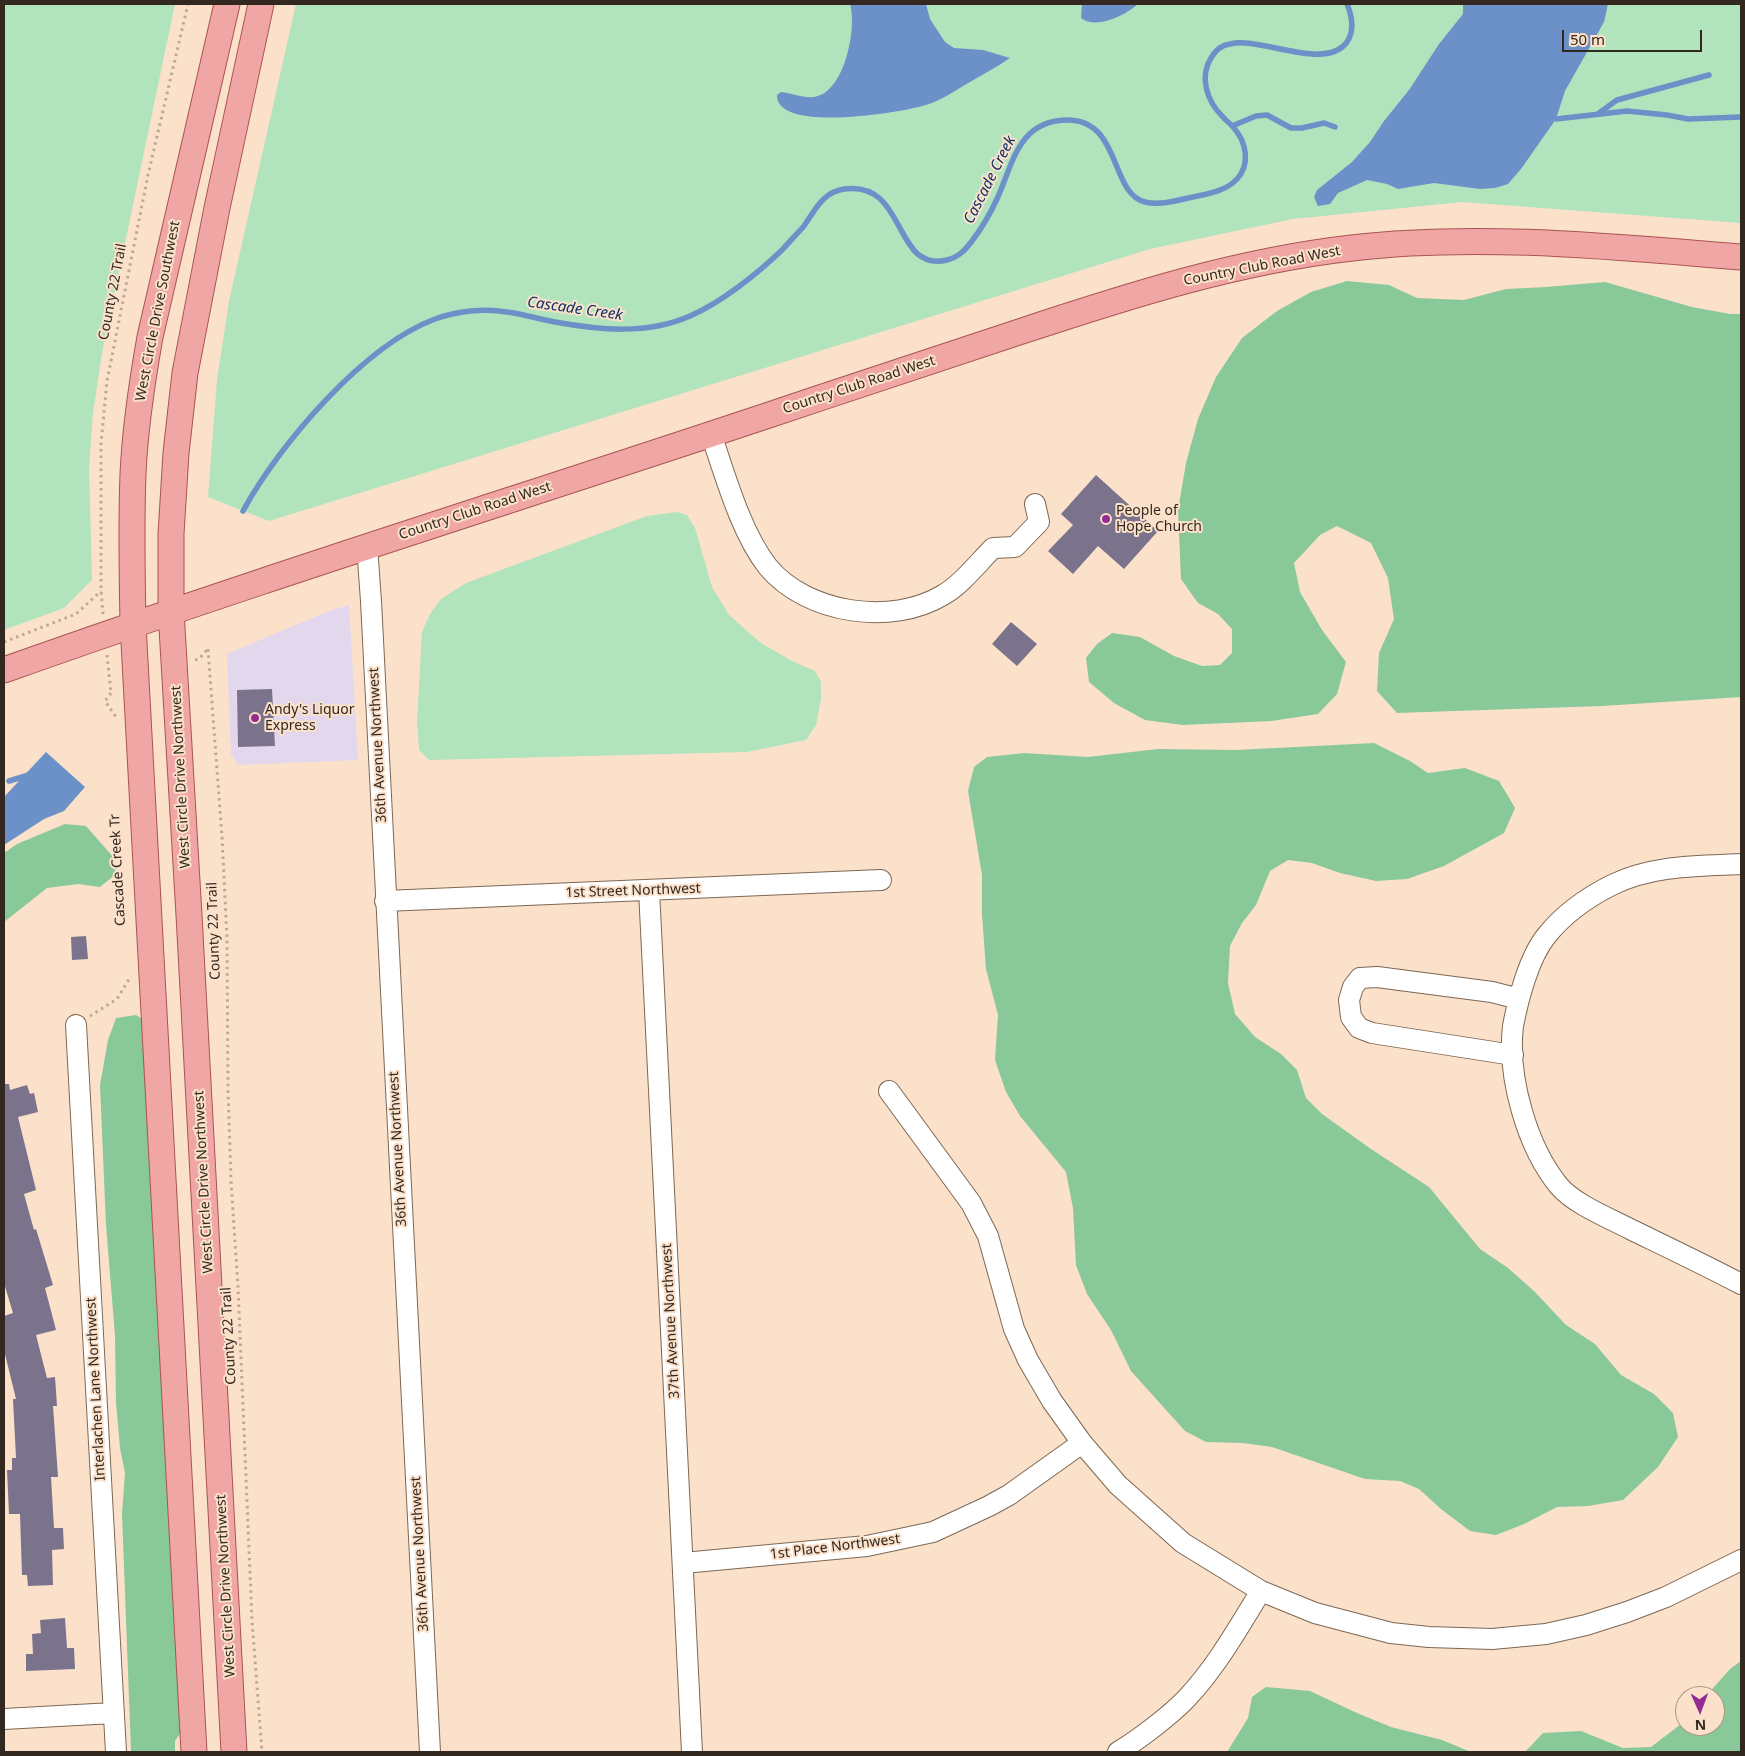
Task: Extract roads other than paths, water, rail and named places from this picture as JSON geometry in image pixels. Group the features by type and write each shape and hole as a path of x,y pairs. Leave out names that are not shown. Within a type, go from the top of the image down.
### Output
{"main road":[{"name":"West Circle Drive Southwest","path":"133,624 133,473 142,381 158,301 227,4"},
{"path":"171,611 173,492 185,373 217,208 261,4"},
{"name":"Country Club Road West","path":"4,670 171,611 1041,325 1162,287 1218,272 1284,258 1354,247 1428,242 1594,246 1741,257"},
{"name":"West Circle Drive Northwest","path":"171,611 190,915 234,1752"},
{"path":"133,624 194,1752"}],"street":[{"path":"711,434 740,514 759,553 769,568 798,591 831,606 868,612 891,612 914,607 944,595 956,586 993,548 1015,547 1039,522 1035,504"},
{"name":"36th Avenue Northwest","path":"367,546 430,1752"},
{"path":"1741,864 1683,867 1644,872 1613,884 1594,894 1573,909 1546,936 1531,962 1518,999 1513,1028 1513,1054 1518,1096 1526,1125 1540,1158 1560,1187 1589,1209 1741,1284"},
{"name":"1st Street Northwest","path":"385,901 881,880"},
{"name":"37th Avenue Northwest","path":"649,890 692,1752"},
{"path":"1513,1054 1372,1033 1358,1028 1351,1017 1349,1000 1353,987 1360,978 1377,977 1492,992 1518,999"},
{"name":"Interlachen Lane Northwest","path":"76,1025 116,1752"},
{"path":"888,1091 971,1203 988,1236 1014,1329 1028,1360 1052,1401 1082,1444 1118,1485 1183,1543 1261,1591 1315,1613 1391,1633 1429,1637 1492,1639 1546,1634 1586,1625 1618,1615 1666,1597 1741,1560"},
{"name":"1st Place Northwest","path":"683,1563 867,1546 933,1532 1009,1495 1082,1444"},
{"path":"1118,1752 1186,1700 1227,1647 1261,1591"},
{"path":"4,1719 113,1713"}],"water":[{"path":"850,4 926,4 930,19 945,42 954,48 983,50 1010,58 943,98 913,108 869,115 818,117 797,114 782,107 777,95 781,92 813,97 827,91 835,82 842,70 850,42 852,15"},
{"path":"1082,4 1138,4 1126,13 1111,20 1095,22 1081,18"},
{"path":"1463,4 1608,4 1604,22 1565,91 1556,119 1521,169 1508,184 1495,188 1480,189 1434,183 1398,189 1387,184 1367,180 1338,193 1330,204 1318,206 1314,197 1317,190 1352,162 1370,142 1409,90 1439,44 1463,14"},
{"path":"46,752 85,787 64,811 44,819 4,845 4,797"}],"waterway":[{"name":"Cascade Creek","path":"243,511 278,457 301,428 352,374 380,351 408,332 443,316 461,312 489,310 572,325 606,329 640,328 674,322 702,310 750,278 782,250 804,226 825,198 844,189 865,190 879,198 890,211 907,241 917,253 929,260 951,259 964,250 972,241 989,215 1013,159 1027,136 1037,128 1050,122 1066,120 1084,123 1097,131 1106,143 1125,185 1134,196 1145,202 1169,202 1205,195 1222,189 1233,183 1241,173 1244,167 1245,153 1242,140 1212,103 1206,88 1207,65 1213,55 1224,46 1243,43 1308,54 1324,54 1337,50 1347,42 1351,33 1351,18 1347,4"},
{"path":"1599,113 1617,100 1709,75"},
{"path":"1556,119 1627,111 1688,119 1741,117"},
{"path":"1232,126 1256,116 1267,115 1291,128 1302,128 1324,123 1335,127"},
{"path":"9,781 32,774"}],"place":[{"name":"People of Hope Church","path":"1106,519"},
{"name":"Andy's Liquor Express","path":"255,718"}]}
